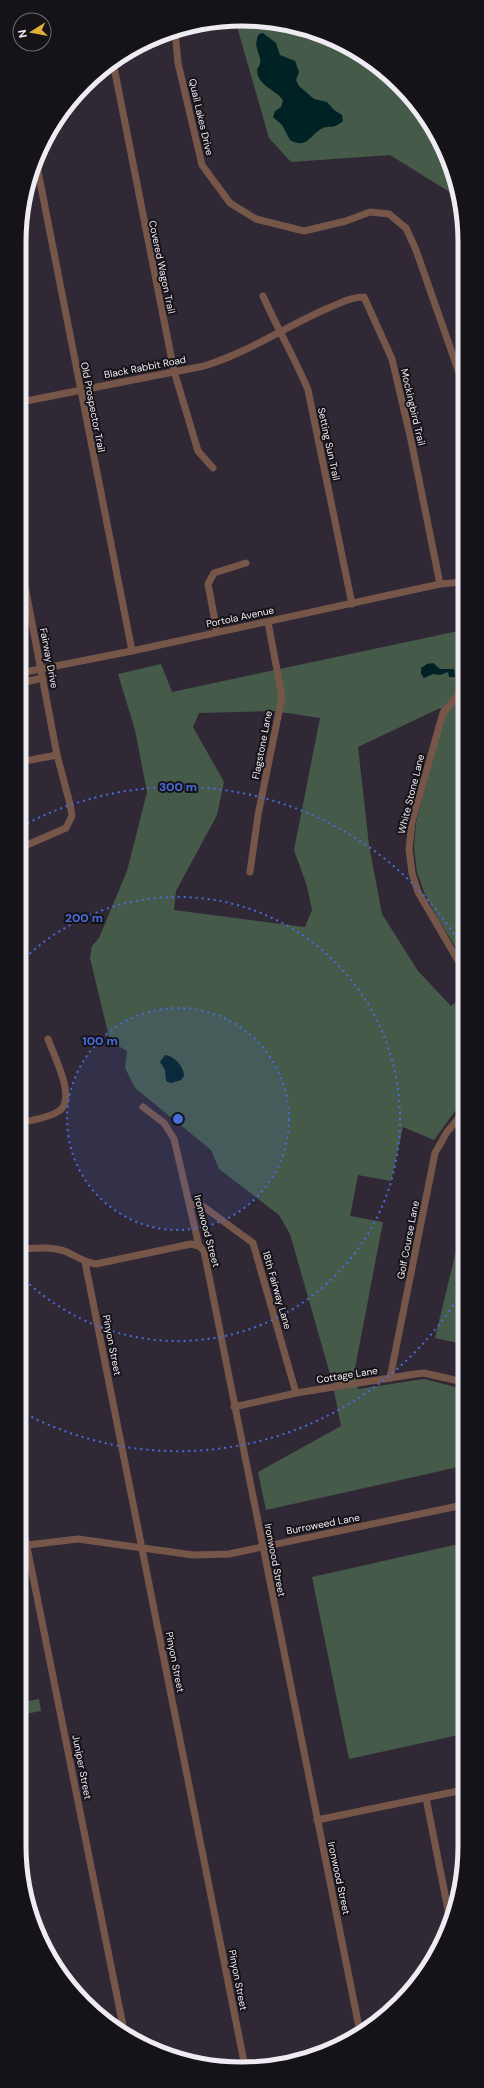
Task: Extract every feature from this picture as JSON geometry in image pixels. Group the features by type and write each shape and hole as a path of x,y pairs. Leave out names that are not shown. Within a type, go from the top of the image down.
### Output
{"street":[{"name":"Quail Lakes Drive","path":"175,36 178,63 202,165 230,204 256,219 304,230 346,221 370,212 389,214 406,228 416,250 458,370"},
{"name":"Covered Wagon Trail","path":"114,68 146,237 174,371 198,451 213,468"},
{"name":"Old Prospector Trail","path":"38,171 132,651"},
{"name":"Setting Sun Trail","path":"263,296 279,332 297,361 308,390 352,604"},
{"name":"Mockingbird Trail","path":"309,317 355,297 364,297 377,323 392,359 410,432 440,584"},
{"name":"Black Rabbit Road","path":"26,401 204,366 226,359 309,317"},
{"path":"217,632 208,584 214,573 246,563"},
{"name":"Portola Avenue","path":"26,672 132,651 440,584 458,582"},
{"name":"Fairway Drive","path":"26,594 57,755 70,804 71,822 66,828 26,845"},
{"name":"Flagstone Lane","path":"250,872 258,815 282,697 268,622"},
{"path":"26,682 43,678"},
{"name":"White Stone Lane","path":"458,695 443,713 409,838 410,861 414,882 424,904 458,961"},
{"path":"26,761 57,755"},
{"path":"26,1121 57,1113 64,1108 67,1101 66,1089 48,1039"},
{"name":"Ironwood Street","path":"143,1107 164,1123 174,1139 199,1246 204,1251 359,2028"},
{"name":"Golf Course Lane","path":"390,1378 435,1153 447,1132 458,1119"},
{"name":"18th Fairway Lane","path":"190,1205 200,1204 253,1243 296,1394"},
{"path":"26,1249 49,1248 66,1252 85,1262 96,1264 191,1244 199,1246"},
{"name":"Pinyon Street","path":"85,1262 244,2062"},
{"name":"Cottage Lane","path":"234,1407 296,1394 424,1373 458,1381"},
{"name":"Burroweed Lane","path":"26,1545 78,1539 204,1555 229,1554 458,1506"},
{"name":"Juniper Street","path":"26,1559 123,2027"},
{"path":"317,1820 458,1791"},
{"path":"426,1798 448,1911"}],"shaded area":[{"path":"237,26 256,26 298,33 325,42 362,62 395,89 422,122 442,159 454,199 448,191 390,155 291,162 269,138"},
{"path":"263,33 276,43 280,55 295,61 299,72 296,80 299,86 314,99 327,102 334,110 342,115 343,121 334,126 323,128 305,142 296,143 290,140 282,125 273,117 275,111 281,107 283,100 263,83 258,75 257,69 260,65 260,57 256,45 259,34"},
{"path":"458,631 458,951 438,919 424,892 417,872 414,848 416,823 444,714 440,708 358,747 369,845 382,914 418,971 451,1006 458,1000 458,1107 434,1140 403,1127 391,1181 358,1175 350,1216 383,1222 355,1368 358,1389 424,1379 458,1388 458,1467 266,1510 258,1472 341,1426 332,1381 290,1234 279,1215 219,1169 211,1150 135,1088 125,1068 127,1051 110,1041 90,958 92,946 99,938 127,871 147,792 135,730 118,674 161,664 172,692","holes":["274,711 320,718 294,850 307,886 312,910 305,927 174,910 176,891 217,815 224,782 193,727 199,713"]},
{"path":"433,663 440,669 454,669 455,677 449,677 448,672 440,675 433,674 424,678 421,674 421,668 427,664"},
{"path":"165,1055 172,1057 180,1065 184,1072 184,1076 181,1080 171,1083 166,1081 165,1070 160,1062"},
{"path":"458,1243 458,1343 435,1338"},
{"path":"458,1544 458,1735 349,1759 312,1577"},
{"path":"39,1699 41,1711 26,1714 26,1702"}]}
